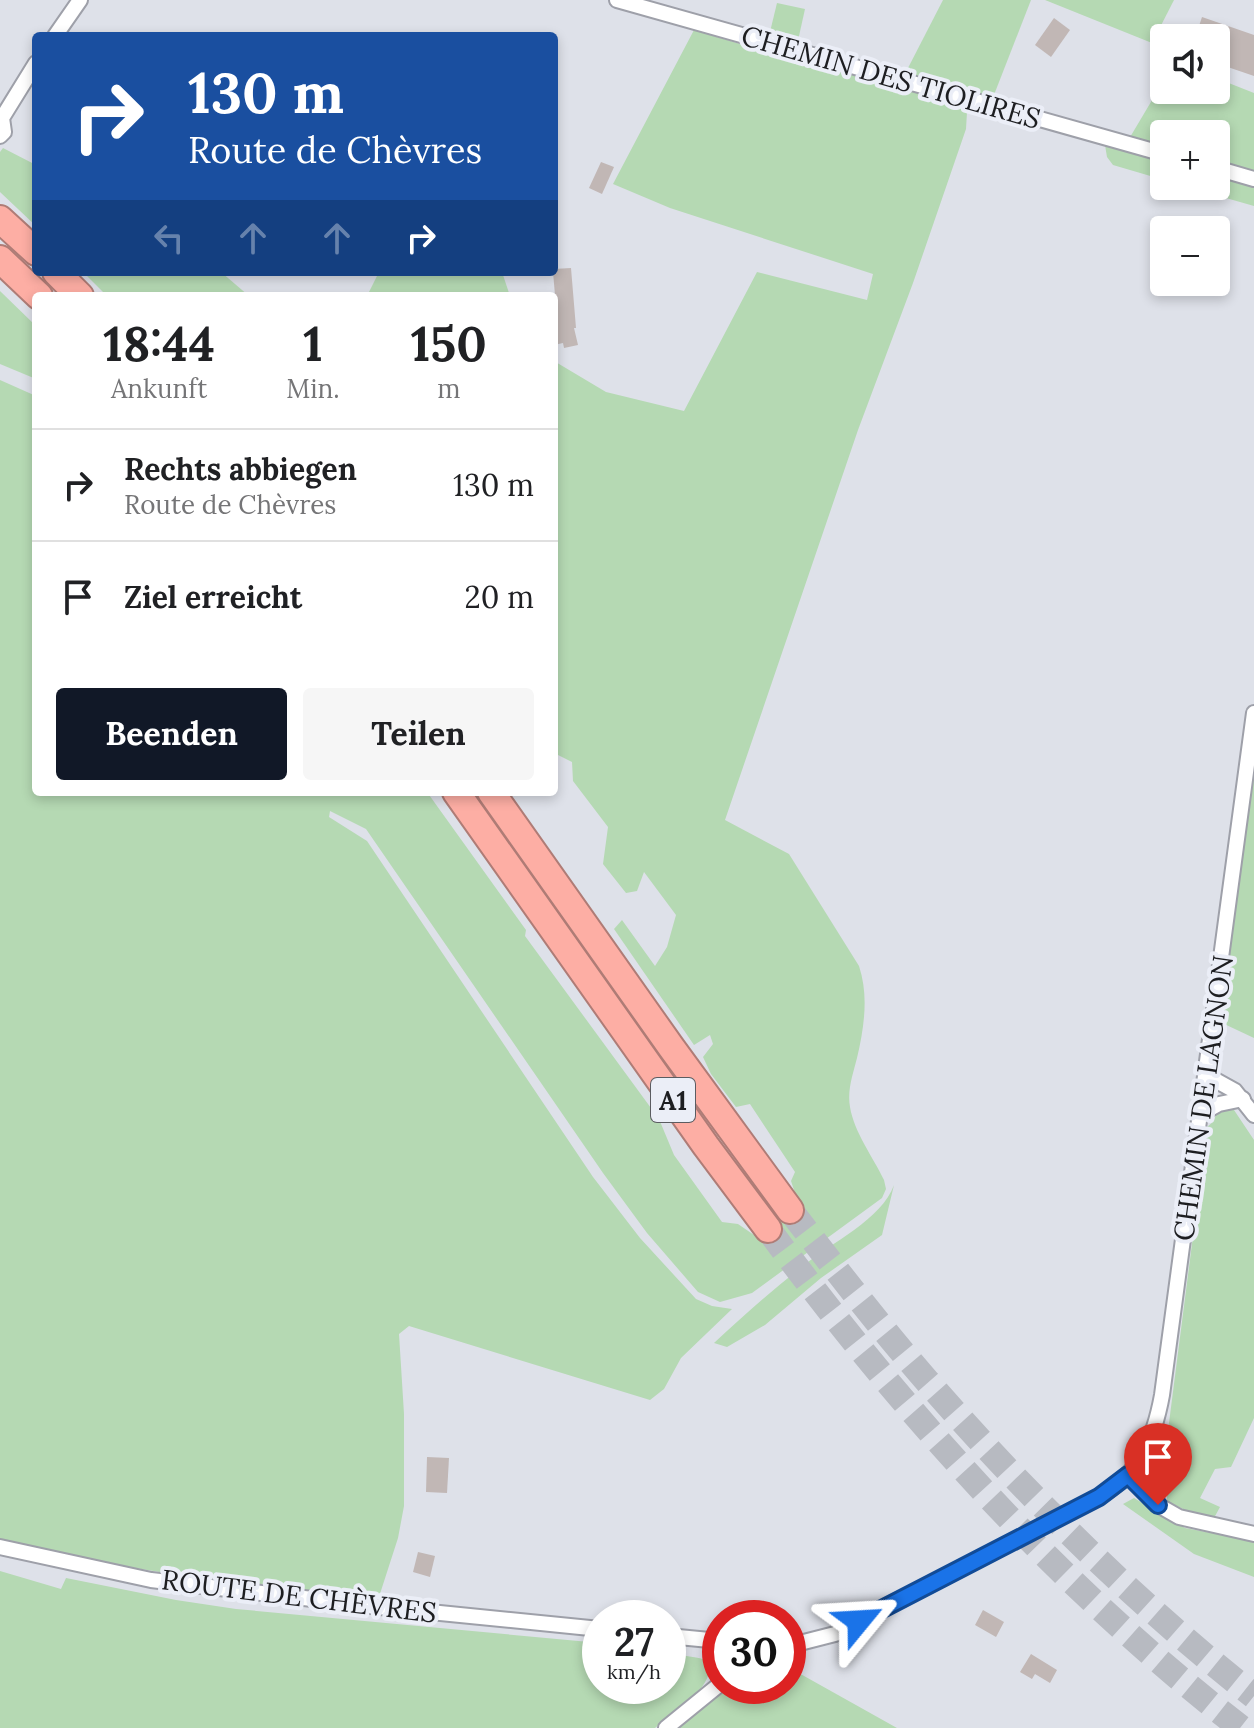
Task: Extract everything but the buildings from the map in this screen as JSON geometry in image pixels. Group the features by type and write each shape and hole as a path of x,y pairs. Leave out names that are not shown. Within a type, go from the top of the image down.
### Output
{"highway":[{"path":"0,219 32,248"},
{"path":"0,259 35,292"},
{"path":"60,276 76,292"},
{"name":"A1","path":"459,796 768,1229"},
{"name":"A1","path":"494,796 790,1210"}],"street":[{"path":"58,32 80,0"},
{"name":"CHEMIN DES TIOLIRES","path":"617,0 1150,150"},
{"path":"0,136 4,132 2,118 32,69"},
{"path":"1230,172 1254,179"},
{"name":"CHEMIN DE LAGNON","path":"1128,1475 1150,1442 1158,1417 1254,713"},
{"path":"1206,1075 1235,1091 1254,1115"},
{"path":"1201,1114 1219,1104 1243,1099"},
{"path":"806,1641 835,1634 1099,1497 1128,1475 1158,1505 1179,1517 1254,1534"},
{"name":"ROUTE DE CHÈVRES","path":"0,1547 151,1580 582,1627"},
{"path":"666,1728 702,1699"}],"green space":[{"path":"943,0 1031,0 992,100 910,75 908,68"},
{"path":"1045,0 1174,0 1162,24 1150,24 1150,42"},
{"path":"777,3 805,9 797,45 769,36"},
{"path":"694,30 957,100 967,112 966,129 858,430 725,820 789,854 859,966 864,989 864,1012 849,1101 855,1126 884,1180 886,1189 882,1198 752,1293 720,1302 698,1292 647,1233 603,1173 366,829 330,811 329,817 367,841 593,1177 640,1238 696,1299 712,1306 732,1309 681,1358 664,1389 650,1400 409,1326 399,1334 404,1414 404,1506 398,1538 378,1600 141,1569 0,1539 0,380 32,394 32,796 430,796 526,930 525,936 659,1119 674,1155 722,1222 738,1224 761,1236 774,1213 779,1214 793,1205 795,1193 791,1181 795,1172 750,1104 736,1107 711,1074 703,1057 713,1044 710,1035 694,1045 614,929 622,920 655,966 667,947 676,915 644,872 637,891 626,893 603,864 608,827 573,781 572,762 558,755 558,363 606,392 684,411 757,272 867,300 873,274 670,208 613,184"},
{"path":"1230,84 1254,93 1254,206 1230,199 1230,120 1150,120 1150,176 1113,165 1107,157 1105,145 1123,149 1150,104 1230,104"},
{"path":"3,148 32,163 32,222 0,192 0,152"},
{"path":"87,276 226,276 244,292 103,292"},
{"path":"377,276 503,276 509,292 369,292"},
{"path":"0,291 32,322 32,377 0,364"},
{"path":"1254,767 1254,1038 1220,1022"},
{"path":"1234,1110 1254,1140 1254,1418 1231,1467 1215,1469 1200,1498 1220,1507 1214,1518 1191,1513 1167,1501 1167,1491 1160,1487 1155,1472 1165,1454 1207,1127 1216,1114"},
{"path":"894,1185 882,1235 821,1278 765,1325 727,1347 714,1343 791,1275 867,1220 879,1209"},
{"path":"1134,1498 1185,1528 1254,1541 1254,1577 1194,1554 1123,1504"},
{"path":"0,1571 61,1589 66,1578 236,1609 582,1641 582,1704 686,1704 655,1728 0,1728"},
{"path":"686,1655 702,1659 702,1686 686,1704"},
{"path":"806,1677 897,1728 678,1728 706,1704 806,1704"}],"tunnel":[{"path":"790,1210 909,1360 1003,1465 1124,1585 1254,1696"},
{"path":"768,1229 874,1365 987,1495 1109,1616 1241,1728"}],"route":[{"path":"859,1621 1099,1497 1128,1475 1158,1505"}]}
